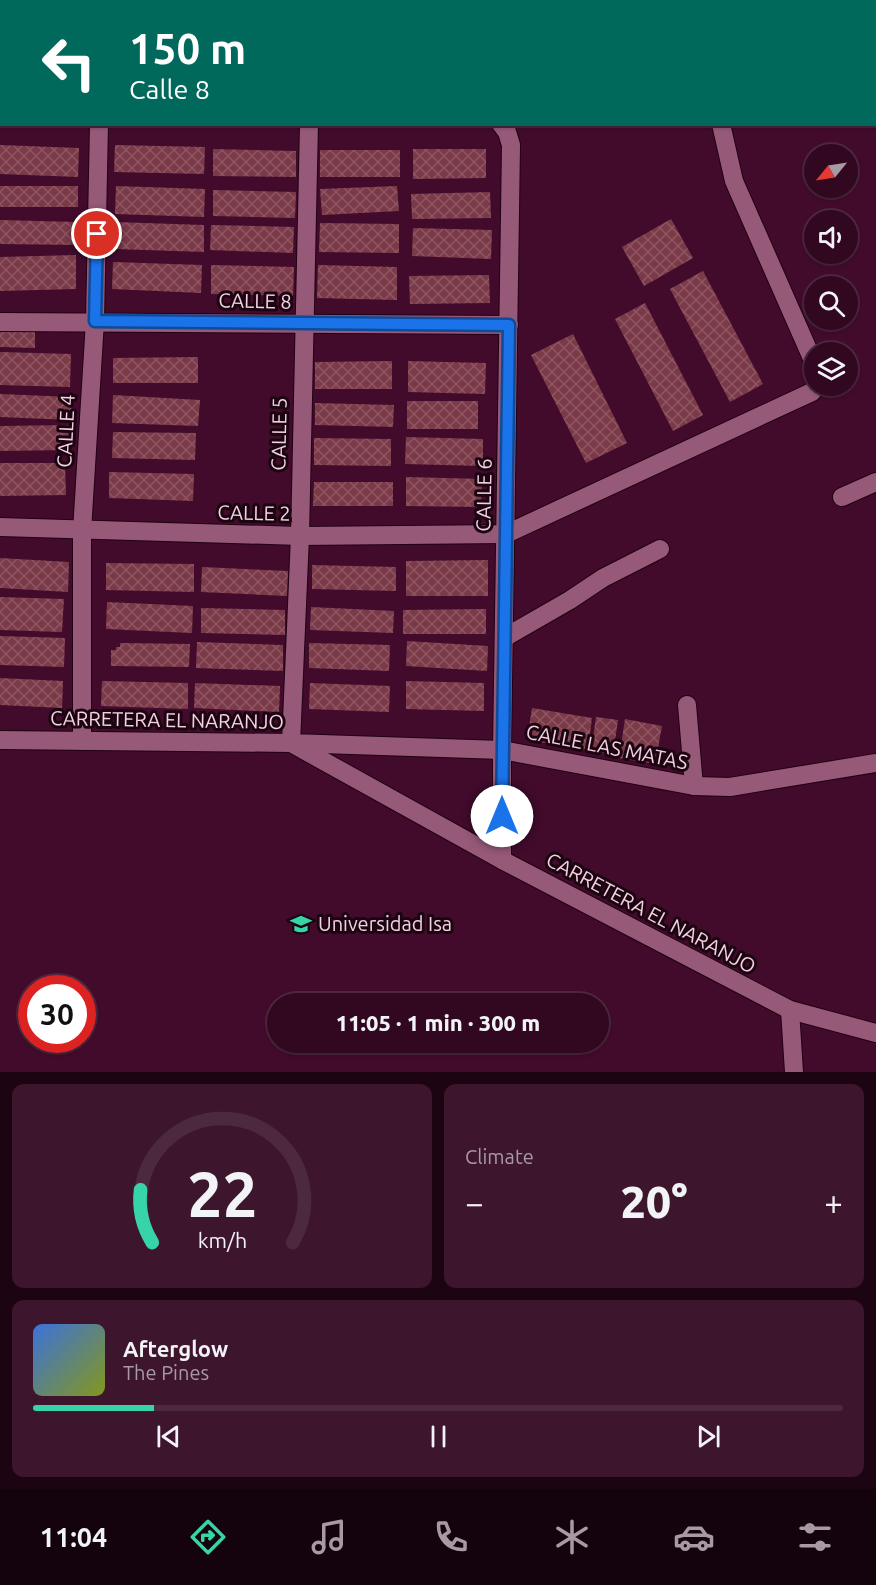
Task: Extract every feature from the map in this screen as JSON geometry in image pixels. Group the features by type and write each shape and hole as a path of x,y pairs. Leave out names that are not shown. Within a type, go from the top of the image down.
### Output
{"street":[{"name":"CALLE 4","path":"82,741 82,531 95,321 99,126"},
{"name":"CALLE 5","path":"291,744 300,536 309,126"},
{"path":"721,126 734,181 805,342"},
{"name":"CALLE 6","path":"502,860 511,145 508,127"},
{"name":"CALLE 8","path":"0,322 509,325"},
{"path":"506,534 804,396"},
{"path":"842,497 876,482"},
{"name":"CALLE 2","path":"0,527 300,536 506,534"},
{"path":"504,638 541,618 603,578 660,549"},
{"path":"687,705 694,786"},
{"name":"CARRETERA EL NARANJO","path":"0,740 291,744 502,860 790,1010 876,1033"},
{"name":"CALLE LAS MATAS","path":"291,744 502,750 694,786 730,787 876,763"},
{"path":"790,1010 794,1072"}],"building":[{"path":"0,145 79,148 78,177 0,174"},
{"path":"115,145 205,147 204,174 114,172"},
{"path":"213,149 296,151 296,177 213,176"},
{"path":"413,149 486,149 486,178 413,179"},
{"path":"320,150 400,150 400,177 320,177"},
{"path":"0,186 78,186 78,207 0,207"},
{"path":"116,186 205,189 204,217 115,214"},
{"path":"397,186 399,211 322,215 320,189"},
{"path":"213,190 296,192 295,218 213,216"},
{"path":"490,192 491,218 412,219 411,194"},
{"path":"671,219 693,258 644,286 622,247"},
{"path":"0,220 78,222 77,245 0,244"},
{"path":"115,222 204,225 204,252 115,249"},
{"path":"320,223 399,224 399,253 319,252"},
{"path":"211,225 294,227 293,253 210,250"},
{"path":"413,228 492,230 491,259 412,256"},
{"path":"76,255 76,289 0,291 0,257"},
{"path":"113,262 202,265 201,293 112,289"},
{"path":"211,265 294,267 293,296 211,294"},
{"path":"318,265 397,267 397,300 317,298"},
{"path":"703,271 763,384 730,402 670,289"},
{"path":"489,275 490,303 410,304 409,276"},
{"path":"645,303 703,415 673,431 615,319"},
{"path":"0,331 35,331 35,348 0,347"},
{"path":"573,334 627,443 586,463 531,355"},
{"path":"0,352 71,354 70,387 0,385"},
{"path":"198,357 198,383 113,383 113,358"},
{"path":"392,361 392,389 315,389 315,362"},
{"path":"408,361 486,363 485,394 408,392"},
{"path":"0,394 72,397 71,420 0,417"},
{"path":"113,395 200,400 198,426 112,423"},
{"path":"407,401 478,401 478,429 407,429"},
{"path":"315,403 394,405 393,427 315,425"},
{"path":"70,425 71,450 0,451 0,426"},
{"path":"113,432 196,433 195,460 112,458"},
{"path":"406,437 483,439 483,466 405,464"},
{"path":"314,438 391,439 391,466 314,465"},
{"path":"0,463 65,463 66,495 0,496"},
{"path":"109,472 194,474 193,501 109,498"},
{"path":"406,477 482,479 481,507 406,506"},
{"path":"314,482 393,482 393,506 313,506"},
{"path":"0,558 69,562 68,592 0,588"},
{"path":"488,560 488,596 406,596 406,561"},
{"path":"106,563 194,564 194,592 106,590"},
{"path":"312,565 396,567 396,591 312,589"},
{"path":"202,567 288,571 287,596 201,592"},
{"path":"0,597 64,599 62,632 0,630"},
{"path":"107,602 193,606 192,633 106,629"},
{"path":"311,607 394,611 393,633 310,630"},
{"path":"201,608 285,610 285,635 201,633"},
{"path":"486,609 486,634 403,634 403,610"},
{"path":"0,636 65,638 64,667 0,665"},
{"path":"407,641 488,646 487,671 406,666"},
{"path":"197,642 283,645 283,671 196,668"},
{"path":"120,643 190,644 189,667 111,666 111,650 120,647"},
{"path":"309,643 390,645 389,671 309,668"},
{"path":"0,678 63,681 62,708 0,705"},
{"path":"102,681 188,683 188,709 101,706"},
{"path":"406,681 484,683 484,711 406,709"},
{"path":"195,683 280,686 279,712 194,708"},
{"path":"310,683 390,686 389,712 309,709"},
{"path":"532,708 592,718 588,750 527,740"},
{"path":"596,717 618,720 613,755 591,751"},
{"path":"625,719 662,726 655,764 619,758"}],"place":[{"name":"Universidad Isa","path":"301,924"}],"route":[{"path":"97,234 95,321 509,325 502,816"}]}
